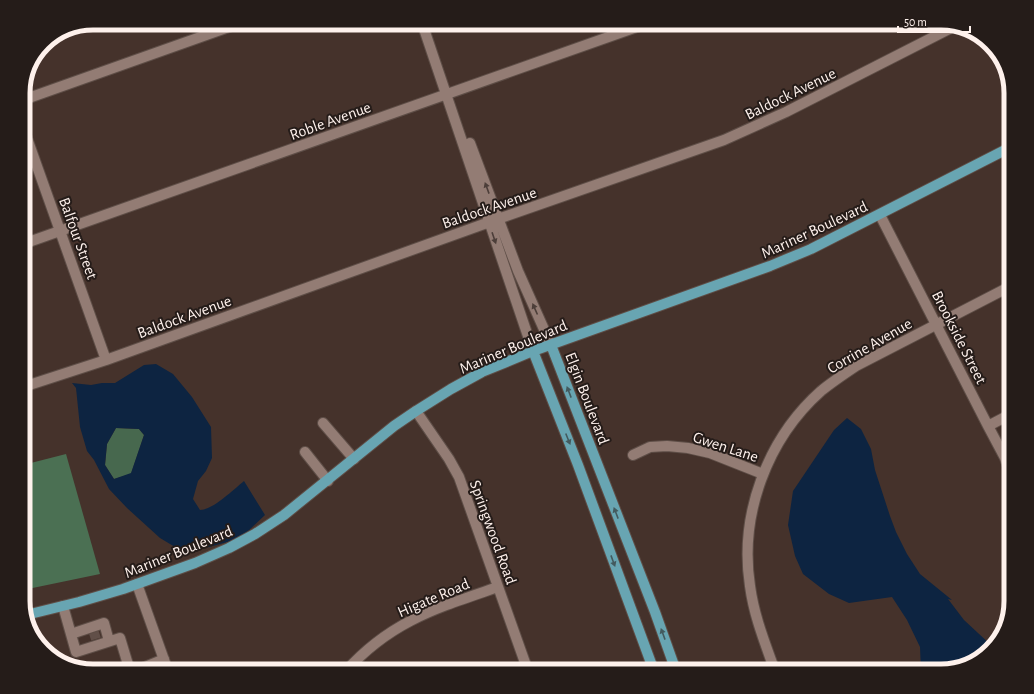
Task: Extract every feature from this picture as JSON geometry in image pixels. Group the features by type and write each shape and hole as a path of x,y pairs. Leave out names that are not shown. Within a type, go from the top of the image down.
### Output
{"main road":[{"name":"Mariner Boulevard","path":"31,614 137,584 195,563 248,537 284,515 416,410 482,372 533,351 770,266 811,249 1004,151"},
{"name":"Elgin Boulevard","path":"551,345 655,612 674,664"},
{"name":"Elgin Boulevard","path":"533,351 578,465 651,664"}],"street":[{"path":"30,98 220,30"},
{"name":"Elgin Boulevard","path":"424,30 493,221 533,351"},
{"name":"Roble Avenue","path":"30,242 628,30"},
{"name":"Baldock Avenue","path":"30,385 106,360 724,140 786,112 946,31"},
{"name":"Balfour Street","path":"30,147 106,360"},
{"name":"Brookside Street","path":"880,215 1004,456"},
{"name":"Elgin Boulevard","path":"493,221 518,271 551,345"},
{"name":"Corrine Avenue","path":"773,664 754,608 748,563 748,538 756,495 763,474 775,448 803,410 820,392 836,379 856,366 1004,290"},
{"name":"Springwood Road","path":"416,410 449,459 459,477 526,664"},
{"path":"988,426 1004,418"},
{"path":"323,423 354,459"},
{"name":"Gwen Lane","path":"633,455 650,447 667,446 688,448 710,453 763,474"},
{"path":"305,452 328,480"},
{"path":"137,584 166,664"},
{"name":"Higate Road","path":"353,664 379,640 418,616 498,587"},
{"path":"63,606 76,652 95,635 104,623 109,641"},
{"path":"71,634 95,635 109,641 120,638 128,664"},
{"path":"152,664 164,659"}],"green space":[{"path":"116,428 139,429 144,435 131,474 114,479 105,465 107,444"},
{"path":"66,454 100,574 30,589 30,463"}],"water":[{"path":"156,364 173,374 192,397 211,427 212,458 206,471 198,481 193,499 200,510 211,507 244,481 265,515 246,533 231,541 187,553 160,538 127,508 109,489 94,460 87,451 80,427 76,388 72,383 91,385 115,383 144,365","holes":["116,428 139,429 144,435 131,473 114,479 105,465 107,444"]},
{"path":"847,418 861,429 871,449 875,470 890,516 907,554 920,574 952,600 948,599 964,620 988,642 976,653 961,661 953,663 921,664 920,647 907,620 892,597 849,603 829,594 803,574 795,556 788,525 793,491 834,430"}],"tunnel":[{"path":"93,630 96,639"}]}
